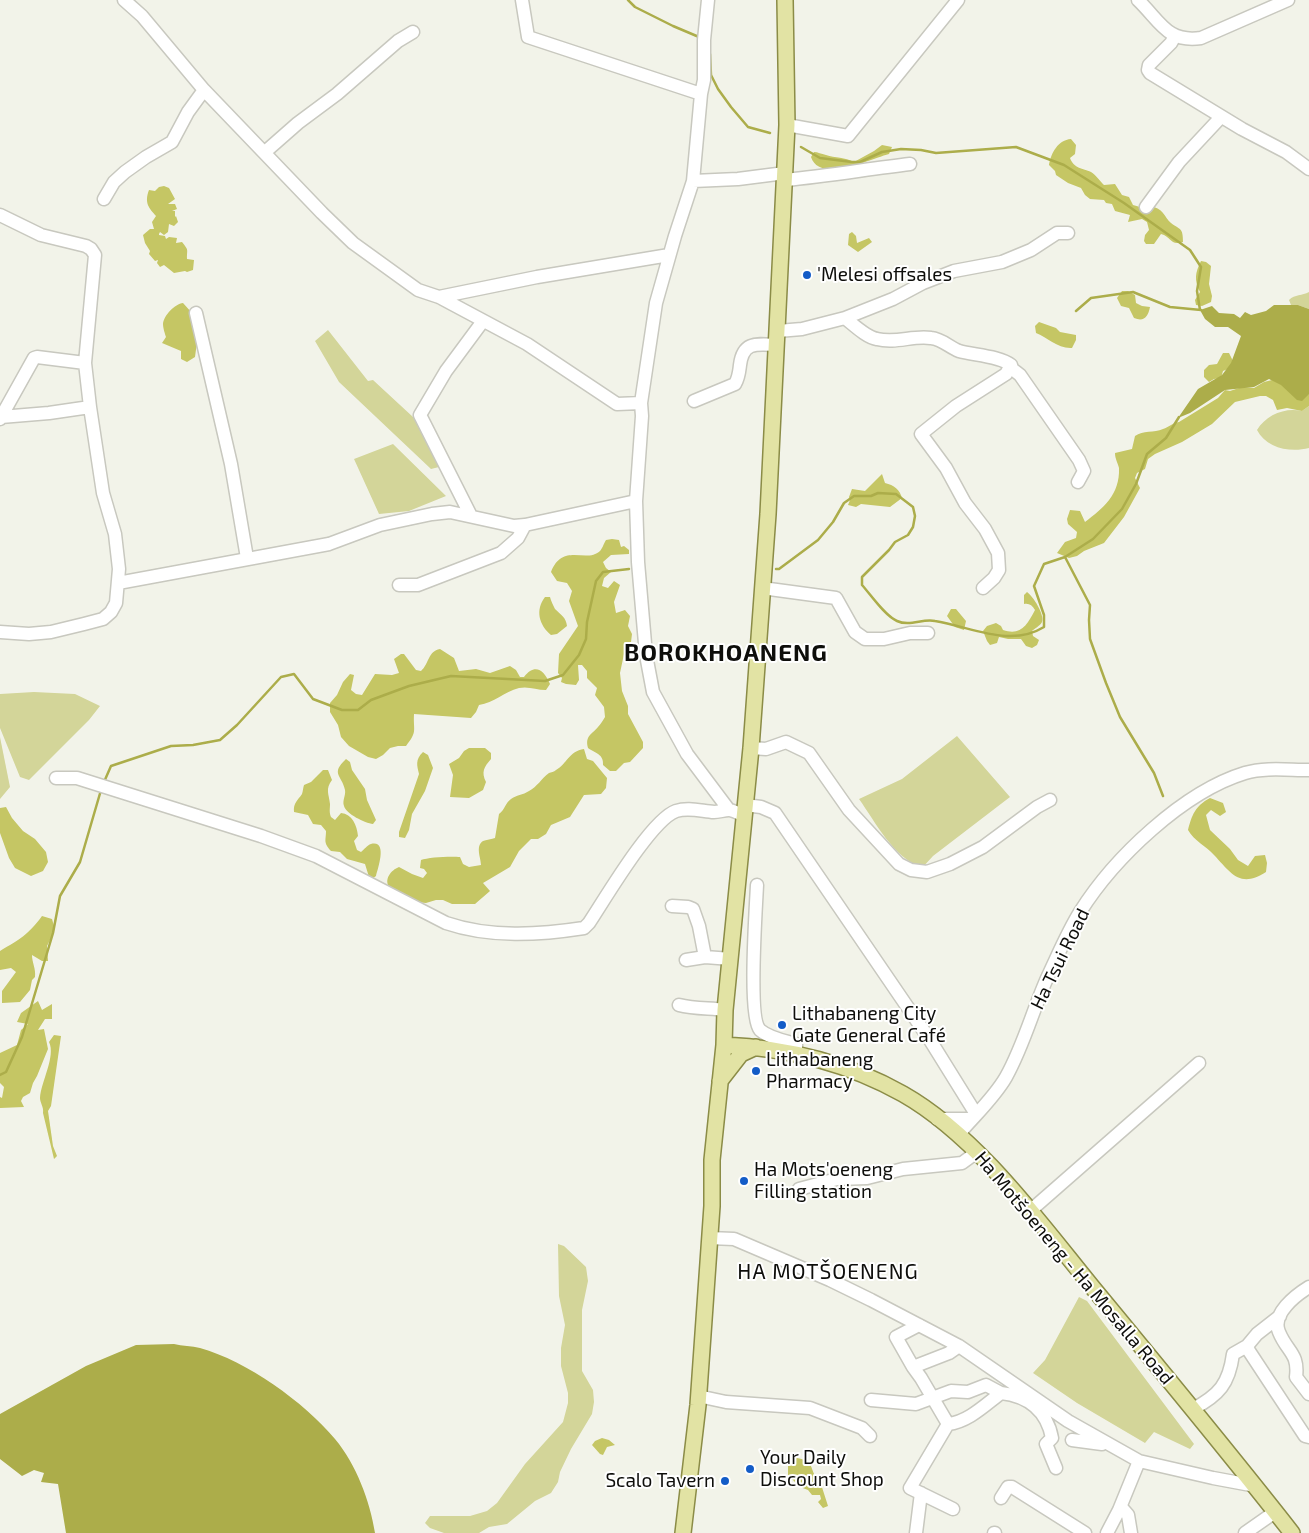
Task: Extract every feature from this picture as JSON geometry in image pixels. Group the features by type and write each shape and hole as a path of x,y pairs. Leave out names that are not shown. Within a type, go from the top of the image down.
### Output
{"main road":[{"path":"683,1533 698,1396 712,1206 712,1160 751,748 768,514 787,125 785,0"},
{"path":"725,1016 740,1040 756,1047"},
{"name":"Ha Motšoeneng - Ha Mosalla Road","path":"724,1045 756,1047 796,1053 873,1079 903,1094 958,1135 977,1152 1030,1211 1256,1486 1292,1533"},
{"path":"720,1081 741,1054 756,1047"}],"street":[{"path":"522,0 528,36 701,94"},
{"path":"708,0 704,40 704,80 693,180 656,303 641,403 642,416 636,501 638,562 646,646 653,692 687,754 729,810"},
{"path":"787,125 848,136 958,0"},
{"path":"1138,0 1164,29 1175,36 1191,39 1201,38 1288,0"},
{"path":"128,1 204,90 353,243 418,290 439,297 527,344 617,404 641,403"},
{"path":"265,152 298,123 337,94 384,52 413,32"},
{"path":"1175,36 1171,44 1149,65 1148,70 1150,73 1221,117 1286,152 1309,169"},
{"path":"104,199 114,182 146,157 172,142 188,112 204,90"},
{"path":"1146,207 1179,162 1221,117"},
{"path":"693,180 827,176 910,164"},
{"path":"0,215 41,235 86,246 95,254 85,363 103,493 115,534 118,583 116,603 111,612 103,619 51,632 29,634 0,632"},
{"path":"694,401 735,384 738,379 743,353 751,345 845,318 893,299 923,283 954,271 968,270 1010,260 1031,250 1057,233 1068,232"},
{"path":"439,297 537,277 669,255"},
{"path":"196,313 232,464 247,558"},
{"path":"845,318 876,339 896,341 930,337 958,350 1008,363 1020,375 1079,460 1084,471 1078,482"},
{"path":"471,516 420,415 446,371 483,321"},
{"path":"0,418 34,358 85,363"},
{"path":"983,588 994,578 998,570 998,553 985,529 965,503 946,468 921,434 956,406 996,382 1011,368"},
{"path":"0,418 90,407"},
{"path":"118,583 329,544 380,525 432,514 450,512 514,526 636,501"},
{"path":"399,585 418,585 501,553 518,538 525,525"},
{"path":"762,588 836,598 855,632 865,639 884,639 928,632"},
{"path":"751,748 766,749 786,742 809,754 849,810 899,864 912,870 927,872 975,852 1050,800"},
{"name":"Ha Tsui Road","path":"958,1135 994,1094 1005,1078 1018,1052 1045,984 1080,912 1116,864 1177,808 1217,785 1245,773 1265,770 1309,770"},
{"path":"56,778 77,778 261,836 316,856 446,923 467,930 515,934 584,928 662,819 676,811 690,809 723,812 761,807 775,814 930,1040 974,1116 938,1119"},
{"path":"757,886 754,964 757,1025 761,1030 777,1038 796,1044 796,1053"},
{"path":"672,906 693,909 699,926 705,957"},
{"path":"734,929 755,931"},
{"path":"686,960 705,957 730,959"},
{"path":"679,1005 705,1007 725,1016"},
{"path":"1030,1211 1199,1063"},
{"path":"799,1189 837,1179 867,1178 903,1169 962,1163 977,1152"},
{"path":"709,1238 734,1239 830,1280 871,1300 959,1346 1068,1421 1139,1461 1256,1486"},
{"path":"1193,1409 1207,1401 1226,1383 1233,1354 1247,1346 1257,1334 1280,1316 1286,1306 1309,1287"},
{"path":"1280,1316 1278,1330 1298,1364 1296,1378 1309,1394"},
{"path":"919,1326 896,1337 948,1424"},
{"path":"913,1367 948,1354 959,1346"},
{"path":"1247,1346 1305,1436 1309,1437"},
{"path":"871,1400 916,1404 951,1391 968,1392 986,1385 1001,1393 1015,1395 1042,1412 1050,1426 1052,1438 1046,1444 1056,1468"},
{"path":"948,1424 958,1423 971,1416 1001,1393"},
{"path":"698,1396 726,1402 810,1408 862,1428 870,1436"},
{"path":"948,1424 910,1488 953,1509"},
{"path":"1072,1440 1111,1446"},
{"path":"1107,1533 1121,1506 1139,1461"},
{"path":"1000,1498 1008,1487 1012,1487 1085,1533"},
{"path":"916,1533 921,1493"},
{"path":"1121,1506 1128,1515 1131,1533"},
{"path":"1245,1533 1276,1512"}],"green space":[{"path":"1309,292 1309,309 1298,305 1291,305 1289,300 1291,298"},
{"path":"328,330 368,381 373,380 413,417 424,434 439,467 431,469 339,382 315,341"},
{"path":"1309,406 1309,448 1294,450 1279,448 1266,441 1257,430 1265,420 1276,413 1289,410 1302,411"},
{"path":"393,444 446,496 409,511 379,514 354,459"},
{"path":"34,692 75,694 100,706 89,720 29,780 20,777 0,728 0,694"},
{"path":"957,736 1010,797 933,856 922,868 902,856 894,848 859,799 902,779"},
{"path":"0,737 10,787 0,799"},
{"path":"558,1244 564,1246 586,1267 588,1281 582,1310 582,1371 593,1390 592,1414 571,1449 560,1472 558,1482 551,1493 535,1501 507,1524 489,1527 479,1533 444,1533 430,1528 425,1523 430,1516 470,1516 487,1511 497,1503 525,1464 563,1422 568,1403 568,1393 561,1366 561,1348 565,1325 559,1296"},
{"path":"1079,1297 1087,1301 1194,1444 1190,1449 1154,1432 1145,1443 1077,1403 1033,1373 1045,1360"}],"shaded area":[{"path":"1071,139 1076,145 1075,154 1070,158 1074,164 1093,173 1104,185 1115,184 1122,195 1129,197 1133,205 1140,207 1144,211 1154,207 1160,210 1171,223 1180,229 1183,242 1173,242 1161,234 1154,244 1146,244 1144,241 1145,235 1149,230 1147,222 1142,219 1128,222 1130,215 1115,211 1112,204 1106,203 1104,200 1090,199 1081,188 1068,183 1056,175 1049,165 1051,156 1062,142"},
{"path":"882,145 892,147 889,154 846,168 824,169 816,165 811,157 815,152 854,162"},
{"path":"159,187 169,188 175,199 168,204 175,204 177,209 172,211 175,211 175,217 178,222 174,226 169,224 168,232 164,235 160,232 159,235 165,236 166,239 169,237 177,238 176,243 182,242 187,250 187,259 194,260 193,270 187,272 174,273 164,265 160,267 157,263 158,260 155,261 149,254 150,251 145,243 143,235 150,229 154,229 152,222 156,216 149,208 147,202 149,190 155,191"},
{"path":"852,232 856,236 857,243 869,238 872,242 858,252 848,245 849,234"},
{"path":"1201,261 1211,266 1209,284 1212,296 1211,302 1202,306 1196,305 1195,300 1200,292 1196,276"},
{"path":"1122,291 1128,291 1135,295 1136,303 1150,307 1145,318 1134,318 1129,308 1121,306 1117,298"},
{"path":"183,303 192,313 197,342 195,357 187,362 181,359 181,351 162,343 166,337 163,324 165,317 173,308"},
{"path":"1274,305 1298,305 1309,309 1309,394 1302,401 1297,400 1281,385 1269,379 1254,387 1225,390 1190,413 1178,418 1198,389 1222,375 1231,363 1241,336 1228,327 1215,327 1205,319 1200,310 1212,306 1219,313 1234,314 1240,318 1245,312 1251,315 1266,311"},
{"path":"1039,322 1056,328 1060,332 1076,335 1072,348 1057,345 1036,333 1035,326"},
{"path":"1223,353 1229,353 1234,363 1230,368 1223,371 1221,378 1209,382 1204,377 1204,370 1209,365 1217,364"},
{"path":"1272,380 1309,385 1309,406 1302,411 1287,408 1277,410 1273,400 1266,396 1235,402 1212,424 1148,459 1145,469 1137,473 1135,478 1140,488 1124,517 1104,543 1069,558 1057,553 1065,542 1076,538 1077,532 1068,524 1067,519 1070,510 1080,511 1085,522 1109,500 1117,486 1119,477 1115,453 1132,449 1135,436 1141,433 1160,430 1179,422 1218,398 1225,390 1230,391 1242,387 1254,388"},
{"path":"882,474 885,483 896,488 902,498 890,507 861,504 856,507 848,505 852,489 865,491"},
{"path":"606,540 619,540 621,547 624,546 629,550 629,554 611,555 603,562 611,572 604,578 602,586 608,588 614,581 620,585 614,602 616,613 625,610 630,616 628,626 632,634 631,642 624,654 620,673 622,691 628,706 628,714 643,742 643,748 630,762 624,763 616,771 610,771 603,765 601,756 588,748 588,738 605,717 604,707 595,695 597,688 587,678 587,671 582,665 578,665 579,680 576,685 561,682 562,678 558,673 559,654 578,626 569,601 572,591 567,583 557,581 551,572 556,563 562,558 594,554 601,550"},
{"path":"1027,592 1035,601 1042,615 1042,622 1032,631 1033,636 1039,640 1037,645 1032,648 1026,646 1021,639 999,637 997,643 990,645 983,631 987,626 996,623 1003,630 1014,632 1026,625 1035,610 1030,605 1024,604 1024,595"},
{"path":"545,597 550,597 555,609 566,620 567,626 557,634 551,635 541,622 539,612"},
{"path":"951,609 956,609 966,621 964,630 955,627 947,616"},
{"path":"440,649 454,658 459,671 476,669 490,673 510,666 516,670 520,677 524,677 535,669 545,675 550,684 546,690 526,687 519,688 479,705 471,718 414,714 414,734 406,746 390,748 376,759 368,757 349,746 341,737 338,725 330,712 330,703 350,674 354,675 351,690 356,694 362,695 375,674 392,675 399,673 394,659 401,654 404,654 416,670 421,671 433,652"},
{"path":"469,748 485,748 491,753 491,759 484,770 486,782 483,790 469,798 450,797 453,775 449,764 459,758"},
{"path":"584,749 587,759 593,761 607,778 606,788 601,794 584,795 570,817 551,825 546,834 538,839 531,839 519,851 510,867 483,883 490,891 475,904 452,904 443,900 426,903 416,902 390,888 387,882 389,876 393,870 399,867 423,878 427,873 424,869 420,868 421,860 424,859 460,857 463,864 469,867 481,865 479,846 483,841 495,838 499,814 509,801 532,789 549,773 560,767 571,755"},
{"path":"423,752 428,755 433,768 425,791 412,814 409,830 405,838 399,837 399,832 419,774 418,760"},
{"path":"346,759 350,762 352,770 365,789 367,800 376,820 373,824 356,818 345,809 343,802 345,790 338,771"},
{"path":"323,770 328,770 332,780 328,789 331,817 335,820 341,813 351,818 355,824 358,836 354,841 357,850 361,852 368,845 376,844 381,850 376,876 372,879 369,877 365,864 347,859 340,852 331,851 328,848 325,839 326,831 321,825 313,824 308,815 294,812 295,804 302,794 304,785 311,782"},
{"path":"1210,798 1223,803 1226,812 1220,816 1211,810 1206,815 1210,830 1230,849 1238,860 1248,866 1255,856 1265,855 1267,863 1266,872 1249,879 1237,877 1191,834 1188,830 1195,811"},
{"path":"6,807 23,831 35,839 46,852 48,862 43,871 31,876 15,868 9,858 0,833 0,808"},
{"path":"42,916 52,919 54,926 47,946 48,961 42,961 32,955 35,977 32,980 30,990 20,1002 2,1003 2,991 16,972 11,968 0,970 0,951 23,936"},
{"path":"38,1001 42,1010 52,1004 52,1019 45,1019 38,1030 44,1029 48,1049 30,1093 23,1097 21,1101 24,1107 0,1108 0,1097 2,1098 4,1087 0,1083 0,1053 17,1045 21,1030 28,1024 17,1022 21,1013"},
{"path":"54,1035 61,1036 51,1106 48,1111 53,1146 57,1156 54,1159 40,1098 51,1054 49,1042"},
{"path":"174,1344 200,1348 237,1362 274,1384 322,1425 343,1449 356,1471 370,1508 375,1533 66,1533 58,1484 41,1482 44,1473 34,1470 22,1476 0,1459 0,1414 86,1366 136,1345"},
{"path":"602,1438 609,1440 615,1445 607,1447 603,1455 592,1445 595,1441"},
{"path":"797,1458 803,1459 810,1464 816,1478 820,1481 828,1506 823,1508 818,1502 821,1499 820,1495 812,1495 808,1490 800,1487 788,1475 788,1461"}],"waterway":[{"path":"628,0 635,7 699,37"},
{"path":"710,54 711,75 731,107 748,127 770,133"},
{"path":"801,147 820,158 852,162 860,162 882,152 901,149 936,153 1016,147 1064,165 1124,203 1190,250 1201,267 1197,291 1200,310"},
{"path":"1076,311 1091,298 1133,292 1170,307 1201,310"},
{"path":"776,569 779,569 818,540 833,522 844,503 854,496 871,496 878,493 896,494 913,507 915,516 913,527 908,535 895,542 862,577 862,585 883,610 892,618 902,623 930,620 1004,636 1018,636 1031,633 1044,627 1044,615 1034,586 1044,564 1065,557 1093,539 1122,509 1136,484 1147,454 1166,438 1179,417"},
{"path":"1065,557 1090,605 1090,639 1106,683 1120,717 1154,773 1163,796"},
{"path":"104,782 111,766 171,746 193,745 220,740 237,725 281,677 294,674 313,699 342,710 358,710 371,700 409,686 451,676 545,681 563,675 579,655 586,639 587,622 596,581 603,572 629,569"},
{"path":"0,1075 6,1072 22,1037 53,933 60,896 80,862 101,790"}],"place":[{"name":"'Melesi offsales","path":"807,275"},
{"name":"Lithabaneng City Gate General Café","path":"782,1025"},
{"name":"Lithabaneng Pharmacy","path":"756,1071"},
{"name":"Ha Mots'oeneng Filling station","path":"744,1181"},
{"name":"Your Daily Discount Shop","path":"750,1469"},
{"name":"Scalo Tavern","path":"725,1481"}],"district":[{"name":"BOROKHOANENG","path":"726,653"},
{"name":"HA MOTŠOENENG","path":"828,1272"}]}
